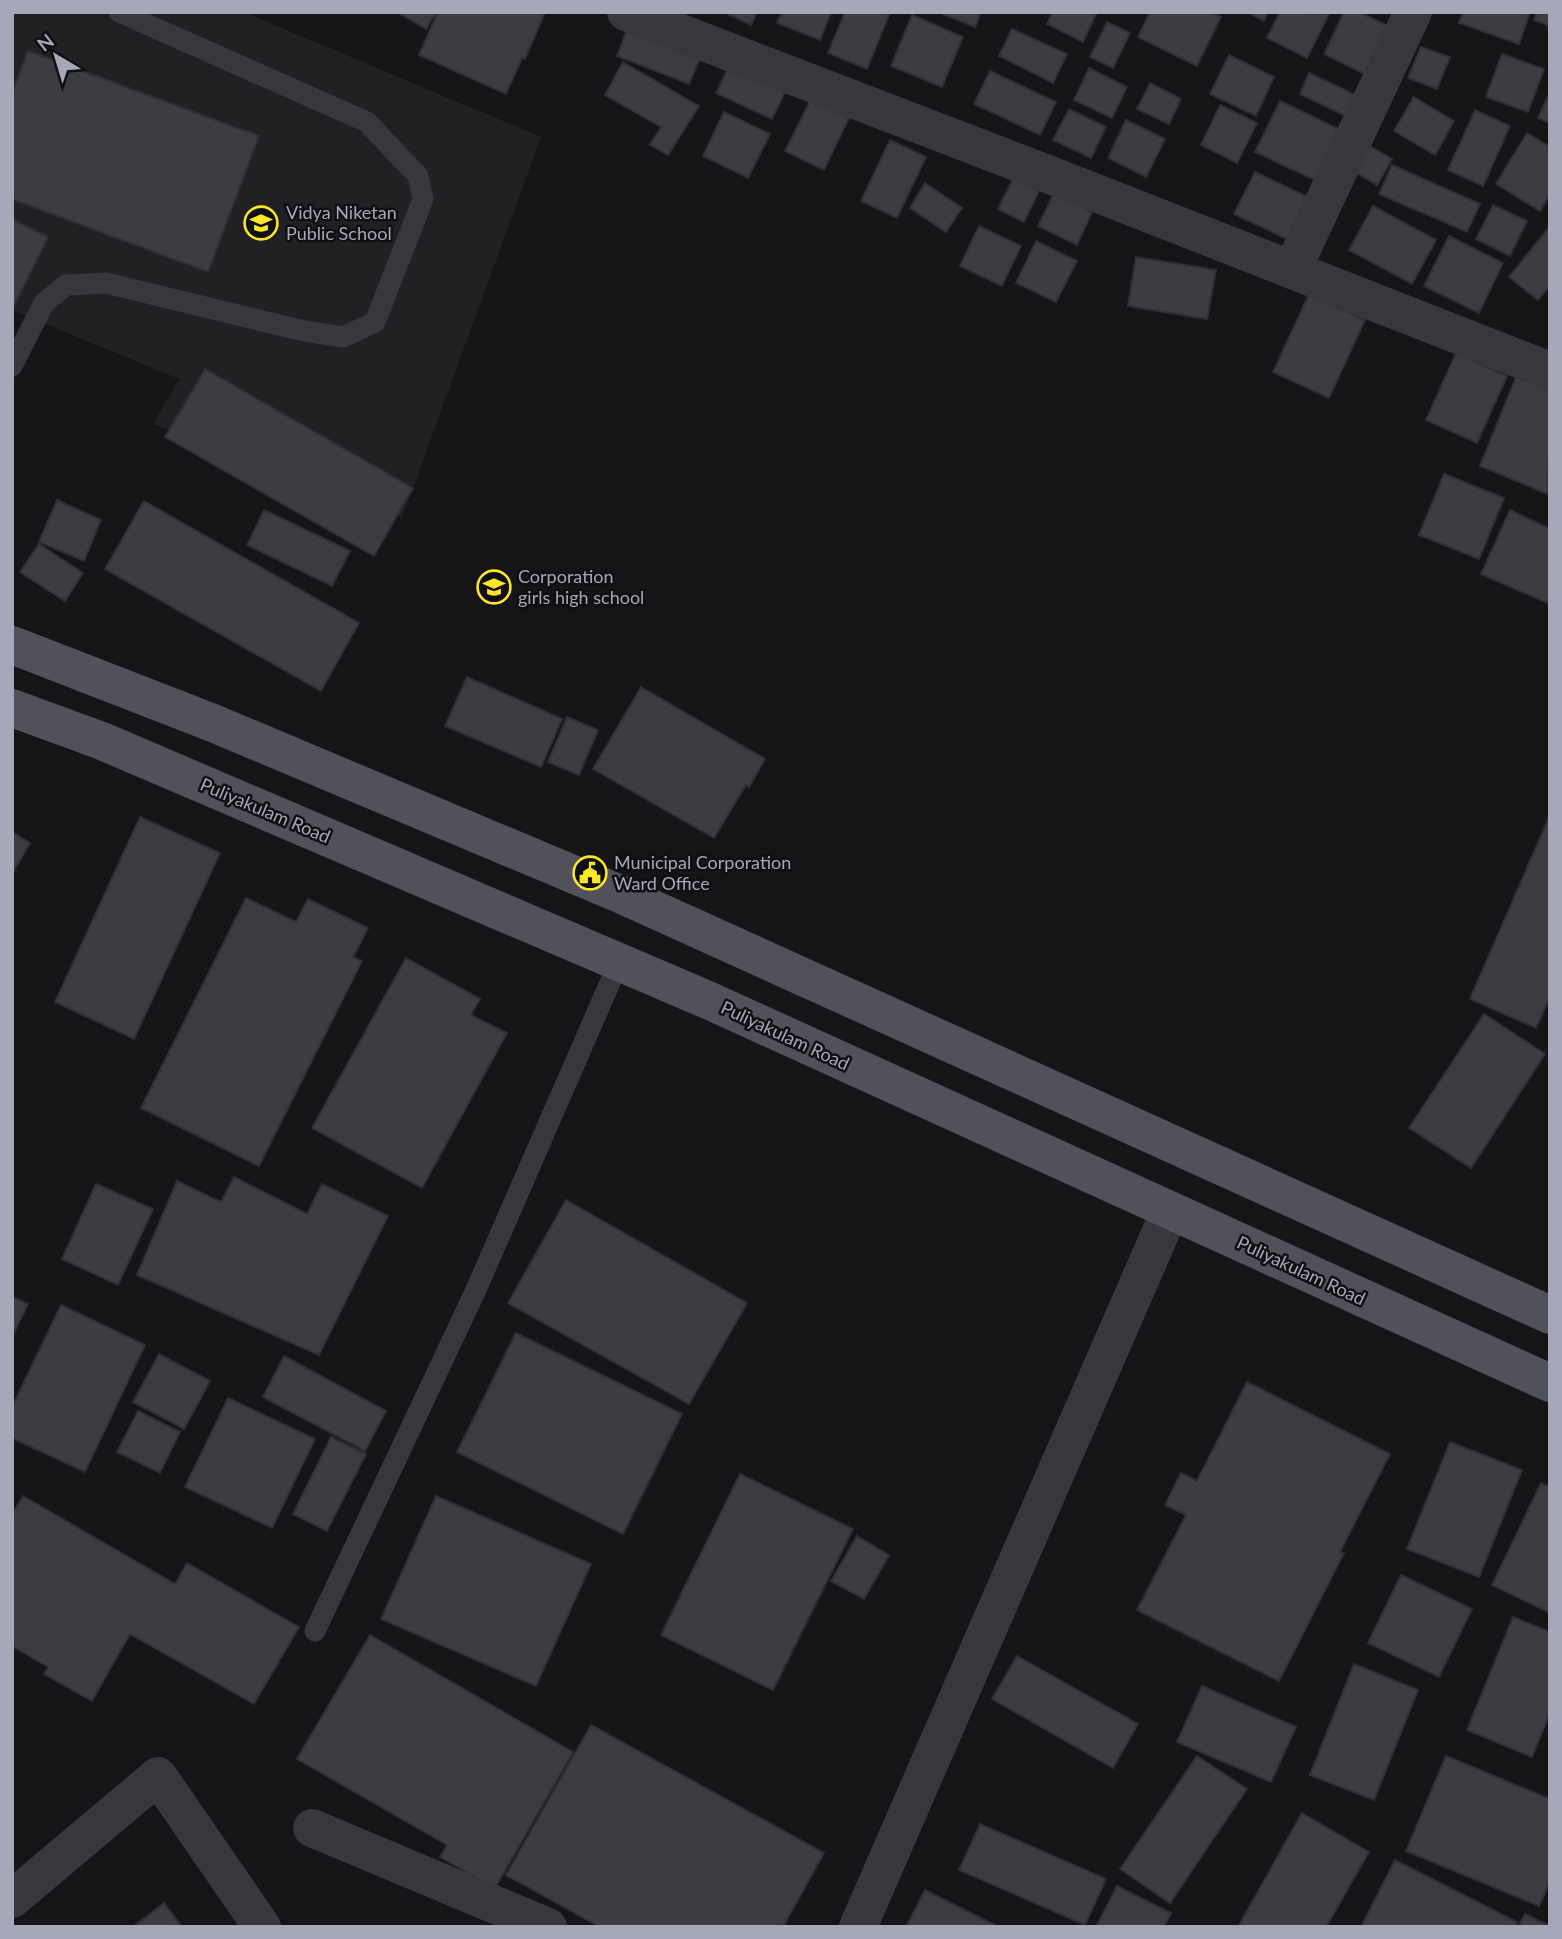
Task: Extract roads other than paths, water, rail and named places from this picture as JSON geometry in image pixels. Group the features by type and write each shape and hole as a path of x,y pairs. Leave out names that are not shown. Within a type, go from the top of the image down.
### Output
{"main road":[{"path":"12,645 213,723 620,894 1550,1315"},
{"name":"Puliyakulam Road","path":"12,708 102,741 709,1001 1550,1383"}],"street":[{"path":"626,12 1550,371"},
{"path":"1292,270 1413,12"},
{"path":"858,1927 1170,1211"},
{"path":"12,1899 158,1776 262,1927"},
{"path":"312,1828 548,1927"}],"lane":[{"path":"12,366 44,303 65,285 106,283 304,331 343,337 375,322 423,199 418,176 367,122 119,12"},
{"path":"315,1631 475,1292 619,962"}],"place":[{"name":"Vidya Niketan Public School","path":"261,223"},
{"name":"Corporation girls high school","path":"494,587"},
{"name":"Municipal Corporation Ward Office","path":"590,873"}]}
